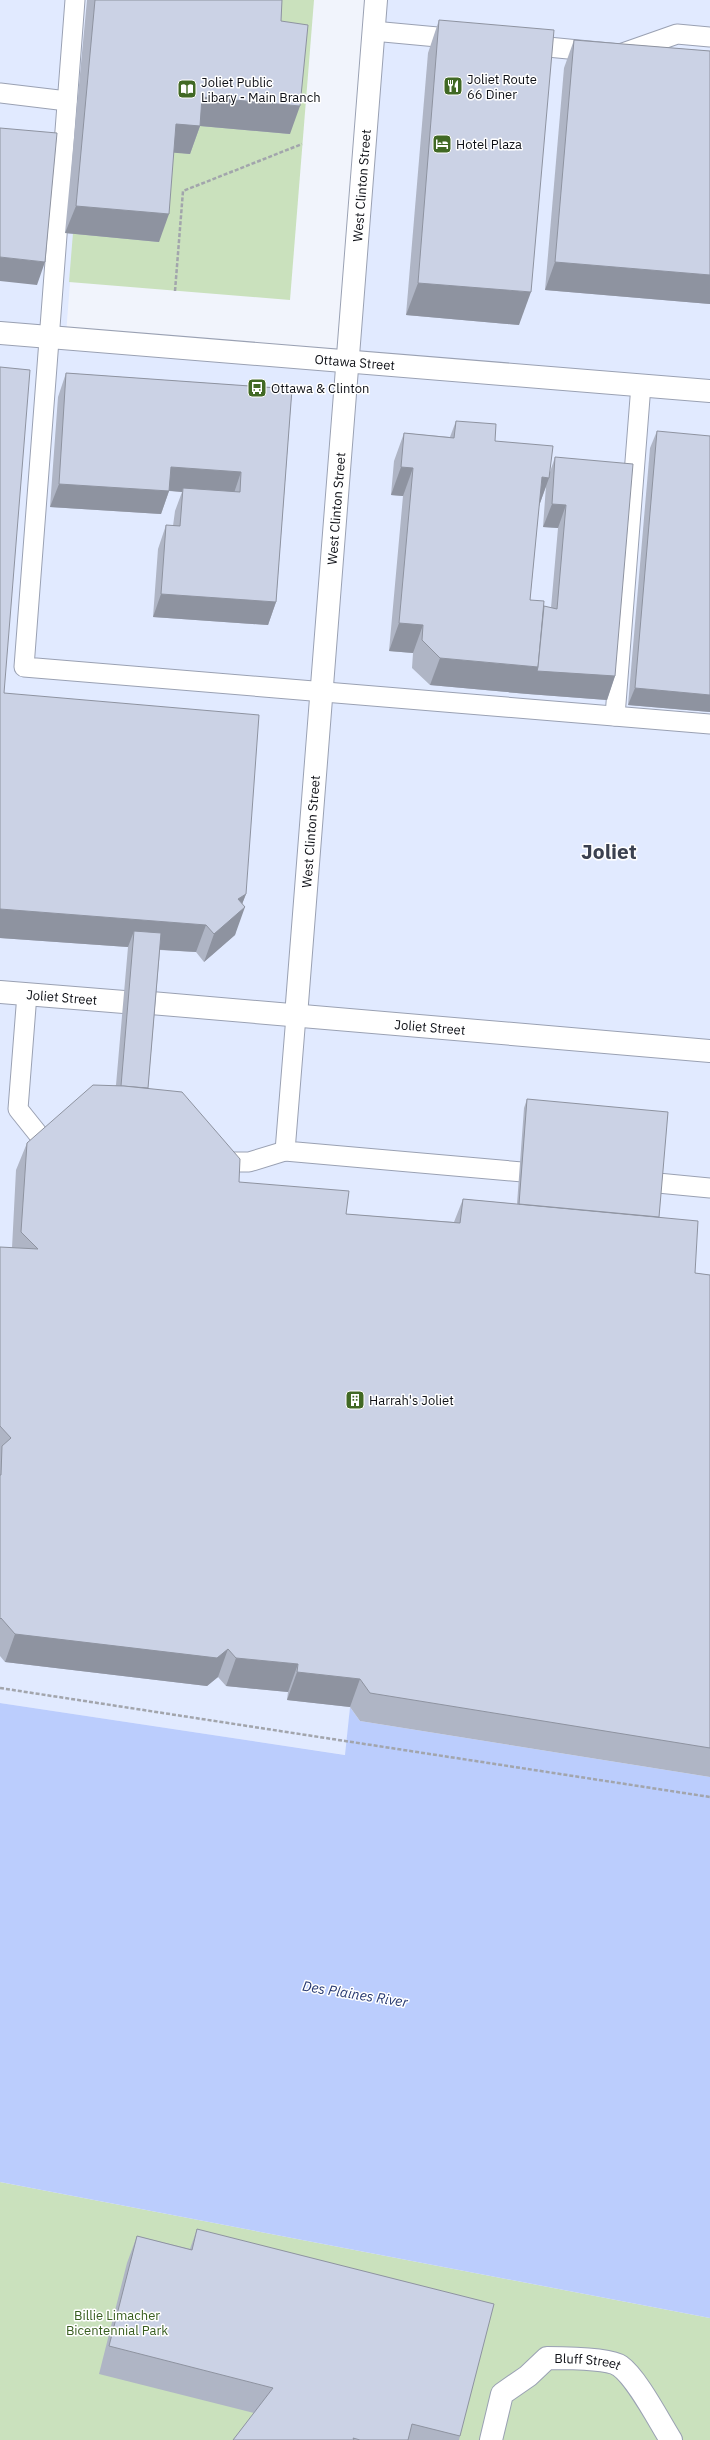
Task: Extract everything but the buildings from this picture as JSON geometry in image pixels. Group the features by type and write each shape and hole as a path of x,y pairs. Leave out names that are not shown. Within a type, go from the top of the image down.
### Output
{"street":[{"name":"West Clinton Street","path":"296,1016 323,692 347,360 376,0"},
{"name":"Ottawa Street","path":"0,333 347,360 710,391"},
{"name":"Joliet Street","path":"0,992 124,1002"},
{"name":"Joliet Street","path":"151,1002 296,1016 710,1051"},
{"name":"Bluff Street","path":"491,2440 502,2394 528,2376 547,2358 579,2358 620,2366 645,2397 671,2440"}],"lane":[{"path":"75,0 24,666 710,724"},
{"path":"373,31 478,41"},
{"path":"509,44 620,54 678,34 710,37"},
{"path":"0,93 67,101"},
{"path":"615,716 641,385"},
{"path":"27,994 18,1109 46,1144"},
{"path":"285,1152 296,1016"},
{"path":"208,1162 250,1162 285,1152 566,1176"},
{"path":"620,1180 710,1188"}],"path":[{"path":"175,291 183,190 302,144"},
{"path":"0,1688 341,1739 710,1797"}],"shaded area":[{"path":"0,0 92,0 66,334 0,329"},
{"path":"380,0 710,0 710,1047 296,1016"},
{"path":"0,337 342,364 293,1013 0,987"},
{"name":"Harrah's Joliet","path":"0,999 710,1060 710,1777 360,1721 350,1707 346,1755 0,1703"}],"green space":[{"path":"92,0 314,0 290,300 69,282"},
{"name":"Billie Limacher Bicentennial Park","path":"0,2182 710,2318 710,2440 0,2440"}],"water":[{"name":"Des Plaines River","path":"0,1703 345,1755 350,1707 360,1721 710,1777 710,2318 0,2182"}],"place":[{"name":"Joliet Route 66 Diner","path":"453,86"},
{"name":"Joliet Public Libary - Main Branch","path":"187,89"},
{"name":"Hotel Plaza","path":"442,144"},
{"name":"Ottawa & Clinton","path":"257,388"},
{"name":"Harrah's Joliet","path":"355,1400"}],"district":[{"name":"Joliet","path":"609,852"}]}
